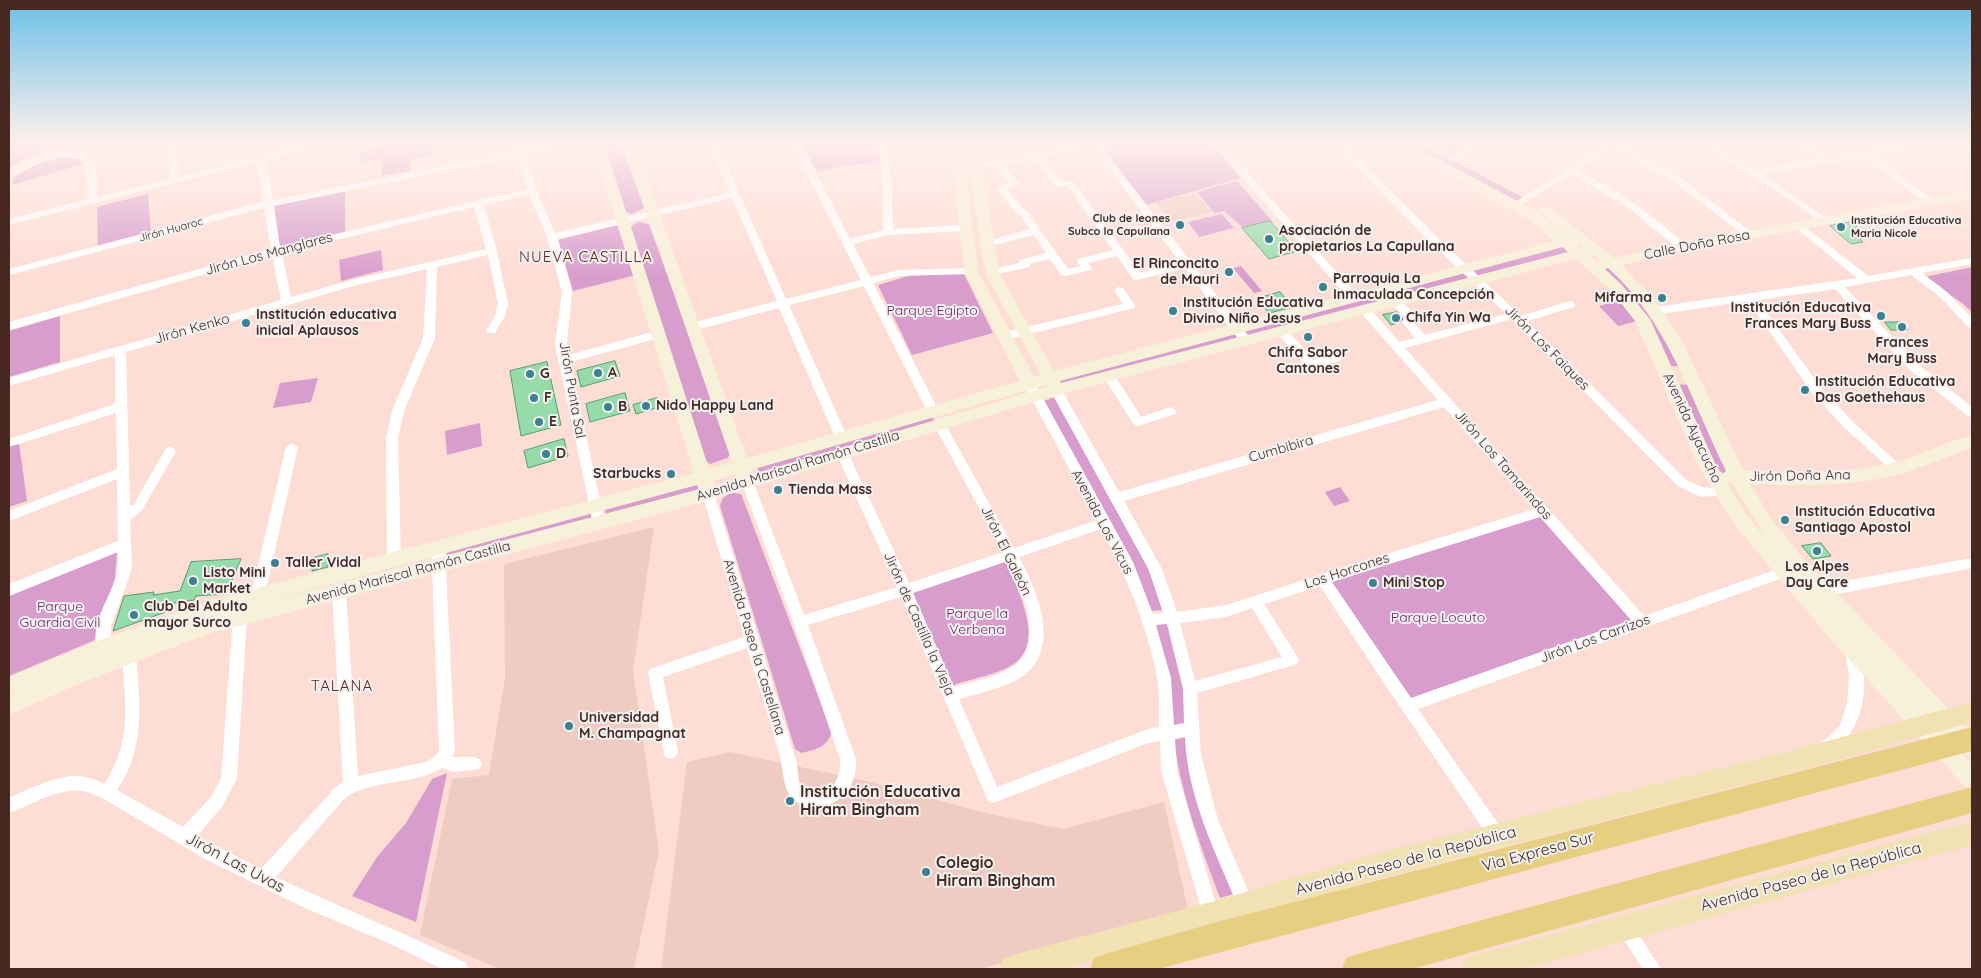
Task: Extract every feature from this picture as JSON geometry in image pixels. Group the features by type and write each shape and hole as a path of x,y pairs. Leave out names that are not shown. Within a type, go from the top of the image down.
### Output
{"highway":[{"name":"Via Expresa Sur","path":"1105,969 1953,736"},
{"path":"1357,969 1972,800"}],"main road":[{"name":"Avenida Paseo la Castellana","path":"612,189 706,485"},
{"name":"Avenida Paseo la Castellana","path":"643,189 744,473"},
{"name":"Avenida Los Vicus","path":"961,189 971,271 1032,389"},
{"name":"Avenida Los Vicus","path":"979,189 993,272 1053,383"},
{"name":"Avenida Ayacucho","path":"1493,189 1535,210 1581,245 1655,311 1674,340 1738,477 1765,524 1822,591 1925,699 1953,736 1972,779"},
{"name":"Avenida Ayacucho","path":"1499,189 1520,202"},
{"name":"Calle Doña Rosa","path":"1603,265 1682,247 1823,220 1929,201 1969,196"},
{"name":"Avenida Ayacucho","path":"1535,210 1566,242"},
{"name":"Avenida Mariscal Ramón Castilla","path":"1053,383 1109,376 1354,298 1566,242 1595,249"},
{"name":"Avenida Mariscal Ramón Castilla","path":"9,686 116,651 339,591 439,556 706,485 1053,383 1242,335 1282,331 1364,310 1478,280 1581,245"},
{"name":"Avenida Ayacucho","path":"1595,249 1616,287 1642,319 1712,475 1740,519 1832,628 1851,647 1953,736"},
{"path":"1668,375 1690,375"},
{"name":"Jirón Doña Ana","path":"1712,475 1819,478 1856,476 1896,468 1972,441"},
{"name":"Avenida Mariscal Ramón Castilla","path":"9,706 116,651 215,607 394,559 439,556"},
{"path":"1832,628 1847,630 1851,628 1851,622"},
{"path":"1851,647 1854,639 1865,641 1911,689 1925,699"},
{"name":"Avenida Paseo de la República","path":"1013,969 1211,915 1378,866 1801,759 1953,736 1972,712"},
{"name":"Avenida Paseo de la República","path":"1475,969 1972,833"}],"street":[{"path":"91,189 93,201"},
{"path":"9,222 142,189"},
{"path":"266,189 287,302"},
{"name":"Jirón Huaroc","path":"9,272 268,204 336,189"},
{"name":"Jirón de Castilla la Vieja","path":"734,189 993,796 1148,736 1167,733"},
{"name":"Jirón El Galeón","path":"819,189 936,417 1011,554 1028,591 1035,615 1037,643 1033,656 1025,666 1014,673 950,695"},
{"path":"887,189 888,232"},
{"path":"1001,189 1022,212 1065,273 1087,268 1082,261 1119,252"},
{"path":"1074,189 1138,277 1187,264"},
{"path":"1132,189 1242,335"},
{"path":"1257,189 1354,298"},
{"name":"Jirón Los Faiques","path":"1384,189 1517,317 1682,482 1701,492 1722,492"},
{"path":"1520,202 1541,189"},
{"path":"1605,189 1632,206 1682,247"},
{"path":"1689,189 1749,234"},
{"path":"1777,189 1823,220"},
{"path":"1913,189 1929,201"},
{"name":"Jirón Los Manglares","path":"9,326 276,251 532,191"},
{"name":"Jirón Punta Sal","path":"532,191 552,237 567,292 561,344 597,514"},
{"path":"552,237 736,194"},
{"path":"478,204 492,251 503,304 500,316 491,330"},
{"path":"1799,225 1866,280"},
{"path":"846,243 888,232 965,228"},
{"path":"987,244 1036,231"},
{"name":"Jirón Kenko","path":"9,382 356,282 492,251"},
{"path":"993,272 1052,255"},
{"path":"1655,311 1837,285 1972,260"},
{"path":"394,559 392,438 398,411 429,338 432,265"},
{"path":"692,327 867,281 918,271 971,271"},
{"path":"1914,272 1944,294 1972,324"},
{"path":"1837,285 1915,368 1972,413"},
{"path":"1005,336 1130,306 1119,290"},
{"path":"1752,298 1817,391 1854,430 1896,468"},
{"path":"1395,301 1414,320 1407,322 1423,340"},
{"path":"1398,346 1570,305"},
{"name":"Jirón Los Tamarindos","path":"1364,310 1544,511 1640,622"},
{"path":"1282,331 1311,364 1336,358"},
{"path":"564,360 659,334"},
{"path":"108,792 124,764 129,744 132,699 116,651 102,630 120,590 125,573 120,350"},
{"path":"1109,376 1138,422 1172,411"},
{"name":"Avenida Los Vicus","path":"1053,383 1155,569 1172,618 1190,689 1193,755 1210,820 1246,905"},
{"name":"Avenida Los Vicus","path":"1032,389 1128,566 1148,620 1164,678 1169,771 1211,915"},
{"name":"Cumbibira","path":"1116,498 1447,402"},
{"path":"9,443 120,407"},
{"path":"258,596 292,447"},
{"path":"124,518 138,507 170,451"},
{"path":"9,516 122,472"},
{"name":"Avenida Paseo la Castellana","path":"706,485 789,764 791,784 798,793 811,800 826,799 844,785 848,777 848,759 800,622 744,473"},
{"name":"Los Horcones","path":"1148,620 1226,611 1544,511"},
{"path":"800,622 905,590 1103,523"},
{"path":"9,590 124,544"},
{"path":"263,879 339,794 351,785 430,768 441,761 447,751 439,556"},
{"path":"1822,591 1972,563"},
{"name":"Jirón Los Carrizos","path":"1408,706 1783,572"},
{"path":"1323,579 1498,836"},
{"path":"339,591 351,785"},
{"path":"1190,689 1292,660 1255,602"},
{"path":"185,836 214,807 224,792 230,778 240,618"},
{"path":"670,752 655,673 753,640"},
{"name":"Avenida Paseo de la República","path":"1801,759 1830,745 1841,735 1849,723 1857,689 1857,673 1851,647"},
{"path":"1167,733 1191,729"},
{"path":"441,761 454,766 474,764"},
{"name":"Jirón Las Uvas","path":"9,806 49,789 72,784 84,784 108,792 213,854 312,903 399,939 460,969"},
{"path":"1625,928 1652,969"}],"shaded area":[{"path":"1195,193 1212,212 1172,222 1156,202"},
{"name":"Universidad M. Champagnat","path":"654,527 633,671 659,851 634,969 500,969 420,935 452,779 489,775 505,677 504,564"},
{"name":"Colegio Hiram Bingham","path":"730,752 862,780 990,814 1063,829 1164,802 1189,914 980,969 661,969 687,762"}],"green space":[{"path":"617,189 637,189 644,208 632,214 624,211"},
{"path":"1132,189 1203,189 1145,205"},
{"path":"1209,189 1244,189 1272,221 1242,227 1224,211 1214,213 1197,192"},
{"path":"1487,189 1506,189 1524,198 1514,203"},
{"path":"345,190 345,232 279,249 272,206"},
{"path":"148,194 151,232 98,246 97,207"},
{"path":"1222,214 1234,228 1199,237 1188,222"},
{"path":"638,222 649,224 731,454 727,458 710,464 703,459 629,228"},
{"path":"618,225 636,275 573,291 558,240"},
{"path":"1566,243 1576,252 1478,279 1469,269"},
{"path":"381,250 383,270 341,281 339,260"},
{"path":"1241,266 1262,291 1254,293 1233,268"},
{"path":"1611,266 1627,281 1684,366 1668,366 1661,344 1647,321 1599,268"},
{"path":"1972,267 1972,312 1924,277"},
{"path":"1464,270 1474,279 1247,338 1241,330"},
{"name":"Parque Egipto","path":"915,274 964,274 993,333 912,355 878,285"},
{"path":"1613,302 1624,303 1638,321 1618,326 1599,306"},
{"path":"60,316 60,362 9,377 9,331"},
{"path":"1235,331 1241,340 1058,387 1054,378"},
{"path":"318,378 311,402 273,408 280,383"},
{"path":"1673,384 1693,385 1729,474 1723,473 1714,467"},
{"path":"1055,397 1147,566 1163,610 1150,611 1044,401"},
{"path":"931,415 934,421 759,473 757,467"},
{"path":"480,423 482,446 447,455 445,431"},
{"path":"19,443 27,501 9,507 9,446"},
{"path":"697,484 699,491 606,516 605,509"},
{"path":"1340,487 1350,501 1334,506 1325,492"},
{"path":"734,493 741,494 832,732 821,747 802,753 795,749 720,506 724,497"},
{"path":"591,512 592,521 447,559 446,549"},
{"name":"Parque Locuto","path":"1541,515 1634,620 1409,700 1328,580"},
{"name":"Parque Guardia Civil","path":"117,552 115,579 95,640 9,676 9,596"},
{"name":"Parque la Verbena","path":"1005,560 1026,613 1028,641 1024,653 1009,667 953,685 911,592"},
{"path":"1152,624 1171,624 1187,688 1188,726 1171,729"},
{"path":"1186,737 1237,893 1220,898 1192,821 1181,781 1174,740"},
{"path":"447,773 416,922 352,896 377,857 406,823 432,779"}],"building":[{"name":"Asociación de propietarios La Capullana","path":"1270,221 1297,251 1269,259 1242,228"},
{"path":"1851,222 1870,237 1860,239 1863,242 1851,244 1830,226"},
{"path":"1280,292 1293,307 1269,313 1257,299"},
{"name":"Chifa Yin Wa","path":"1397,312 1403,319 1391,325 1383,315"},
{"name":"Frances Mary Buss","path":"1885,322 1901,322 1908,330 1891,330"},
{"name":"A","path":"615,361 620,376 581,387 577,371"},
{"path":"547,362 561,425 521,436 510,371"},
{"name":"B","path":"625,393 630,411 590,422 586,404"},
{"name":"Nido Happy Land","path":"657,398 659,407 636,414 633,405"},
{"name":"D","path":"564,439 568,456 528,468 524,451"},
{"name":"Los Alpes Day Care","path":"1821,543 1831,556 1813,559 1802,546"},
{"path":"328,554 328,567 312,571 313,558"},
{"path":"241,559 226,594 196,596 194,600 174,603 171,610 113,631 124,596 154,592 153,595 180,591 191,562"}],"place":[{"name":"Club de leones Subco la Capullana","path":"1180,225"},
{"name":"Institución Educativa Maria Nicole","path":"1841,227"},
{"name":"Asociación de propietarios La Capullana","path":"1269,239"},
{"name":"El Rinconcito de Mauri","path":"1229,272"},
{"name":"Parroquia La Inmaculada Concepción","path":"1323,287"},
{"name":"Mifarma","path":"1662,298"},
{"name":"Institución Educativa Divino Niño Jesus","path":"1173,311"},
{"name":"Institución Educativa Frances Mary Buss","path":"1881,316"},
{"name":"Chifa Yin Wa","path":"1396,318"},
{"name":"Institución educativa inicial Aplausos","path":"246,323"},
{"name":"Frances Mary Buss","path":"1902,327"},
{"name":"Chifa Sabor Cantones","path":"1308,337"},
{"name":"A","path":"598,373"},
{"name":"G","path":"530,374"},
{"name":"Institución Educativa Das Goethehaus","path":"1805,390"},
{"name":"F","path":"534,398"},
{"name":"Nido Happy Land","path":"646,406"},
{"name":"B","path":"608,407"},
{"name":"E","path":"539,422"},
{"name":"D","path":"546,454"},
{"name":"Starbucks","path":"671,474"},
{"name":"Tienda Mass","path":"778,490"},
{"name":"Institución Educativa Santiago Apostol","path":"1785,520"},
{"name":"Los Alpes Day Care","path":"1817,551"},
{"name":"Taller Vidal","path":"275,563"},
{"name":"Listo Mini Market","path":"193,581"},
{"name":"Mini Stop","path":"1373,583"},
{"name":"Club Del Adulto mayor Surco","path":"134,615"},
{"name":"Universidad M. Champagnat","path":"569,726"},
{"name":"Institución Educativa Hiram Bingham","path":"790,801"},
{"name":"Colegio Hiram Bingham","path":"926,872"}],"district":[{"name":"NUEVA CASTILLA","path":"586,257"},
{"name":"TALANA","path":"342,686"}]}
